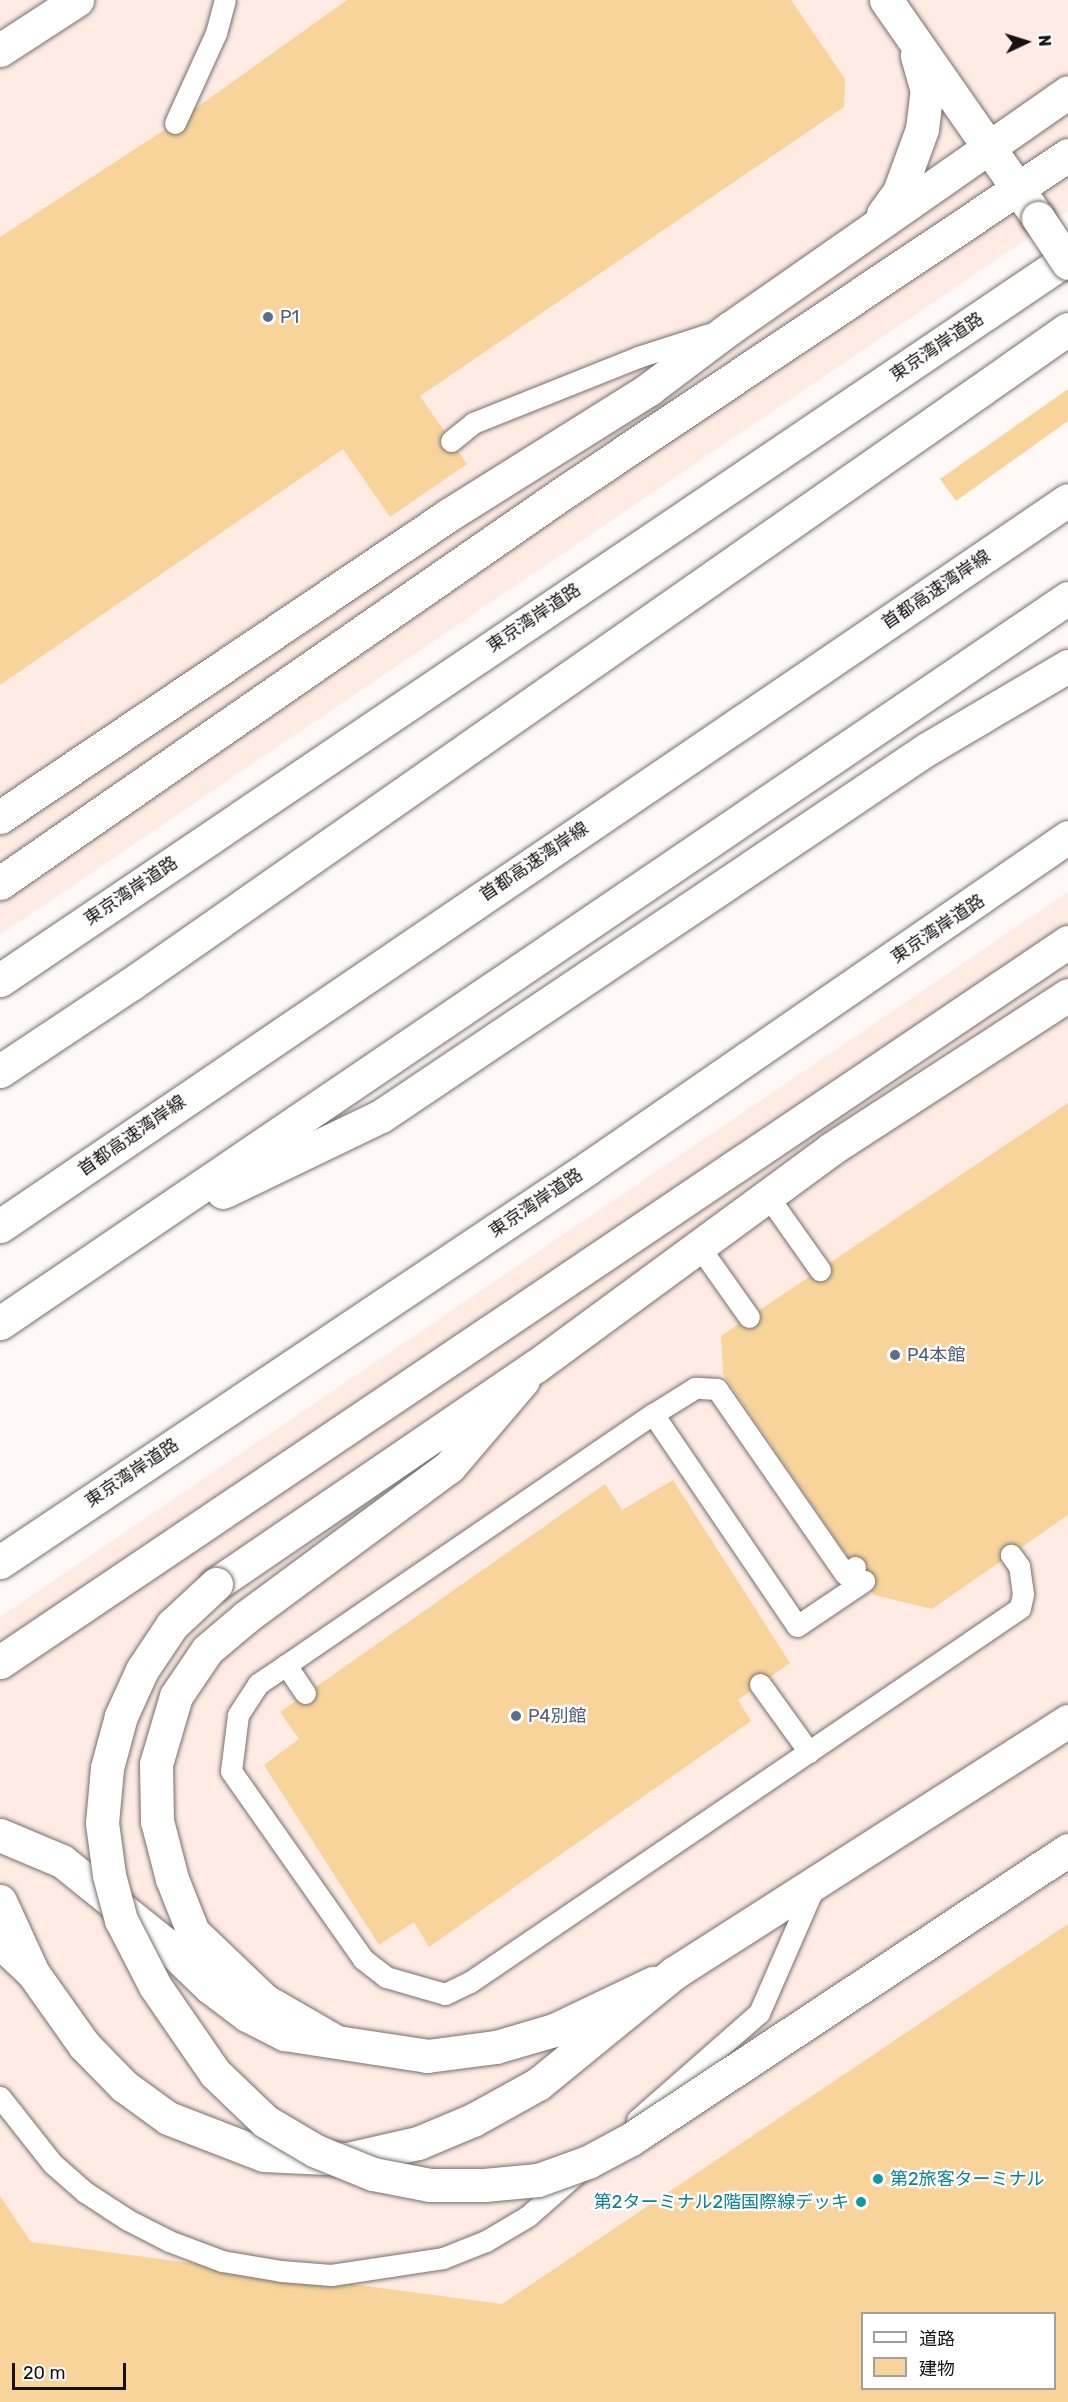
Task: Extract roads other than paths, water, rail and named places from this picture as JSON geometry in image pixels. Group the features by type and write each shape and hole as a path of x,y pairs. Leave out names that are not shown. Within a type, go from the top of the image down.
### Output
{"main road":[{"path":"0,50 77,0"},
{"path":"886,0 988,148 1020,189 1068,263"},
{"path":"870,230 900,192 922,129 927,91 914,41"},
{"path":"0,817 450,514 649,389 730,328 1068,92"},
{"path":"0,883 566,491 1068,155"},
{"name":"東京湾岸道路","path":"0,980 1068,258"},
{"path":"0,1071 141,977 1068,329"},
{"name":"首都高速湾岸線","path":"0,1226 1068,500"},
{"path":"0,1323 1068,598"},
{"path":"112,1246 381,1116 927,749 1068,666"},
{"name":"東京湾岸道路","path":"0,1562 597,1161 1068,837"},
{"path":"0,1662 1068,942"},
{"path":"1068,995 767,1195 536,1366 216,1584 172,1625 142,1670 121,1716 107,1768 102,1823 109,1875 121,1920 155,1986 214,2073 265,2121 316,2151 373,2174 430,2185 484,2185 538,2180 588,2162 632,2139 1068,1850"},
{"path":"335,2041 264,2000 193,1932 172,1879 157,1821 156,1764 176,1696 207,1650 246,1617 449,1467 536,1366"},
{"path":"0,1901 33,1972 84,2045 124,2086 168,2118 264,2155 347,2159 418,2143 473,2120 538,2084 674,1973 1068,1720"},
{"path":"0,1835 62,1861 247,2015 284,2034 427,2056 496,2048 554,2030 674,1973"},
{"path":"0,1942 33,1972"}],"lane":[{"path":"175,123 216,33 225,0"},
{"path":"451,441 473,423 638,357 730,328"},
{"path":"767,1195 820,1270"},
{"path":"698,1245 749,1317"},
{"path":"653,1414 797,1626 859,1574 844,1574 717,1389 694,1388 653,1414 258,1684 238,1715 231,1771 363,1959 386,1977 445,1994 470,1982 1020,1608 1023,1594 1019,1566 1011,1555"},
{"path":"286,1665 305,1693"},
{"path":"760,1684 809,1752"},
{"path":"0,2097 53,2164 85,2192 169,2241 222,2261 331,2275 443,2258 486,2241 528,2216 759,2013 816,1882"}],"place":[{"name":"P1","path":"268,317"},
{"name":"P4本館","path":"895,1355"},
{"name":"P4別館","path":"516,1716"},
{"name":"第2旅客ターミナル","path":"878,2179"},
{"name":"第2ターミナル2階国際線デッキ","path":"861,2202"}]}
